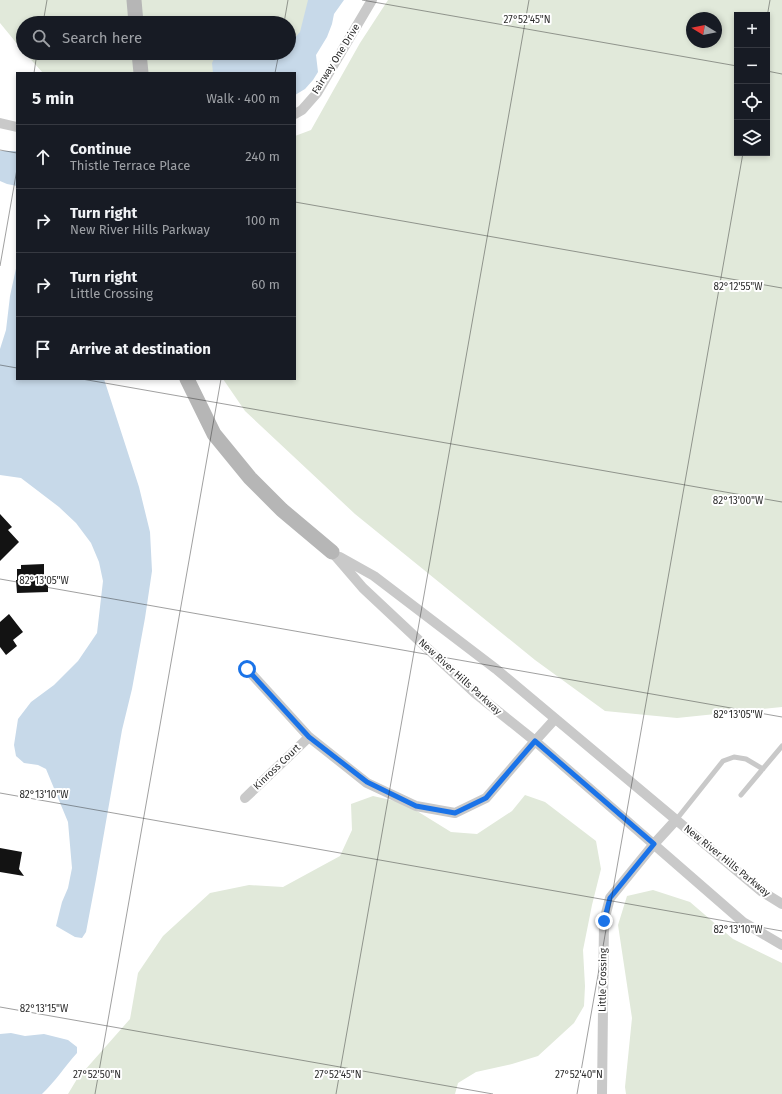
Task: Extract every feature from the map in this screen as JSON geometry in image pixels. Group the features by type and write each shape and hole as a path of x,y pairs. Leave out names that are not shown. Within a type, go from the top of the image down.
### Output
{"street":[{"path":"134,0 135,16"},
{"name":"Fairway One Drive","path":"296,113 302,110 317,93 372,0"},
{"path":"140,60 141,72"},
{"path":"0,122 16,127"},
{"name":"New River Hills Parkway","path":"187,380 214,434 250,478 282,510 332,552 363,588 475,694 535,741 743,922 782,945"},
{"name":"New River Hills Parkway","path":"332,552 374,576 496,669 761,891 782,904"},
{"path":"247,669 309,737 367,782 416,806 455,813 486,798 555,719"},
{"name":"Kinross Court","path":"245,798 309,737"},
{"name":"Little Crossing","path":"602,1094 604,921 610,898 654,844 676,820"}],"lane":[{"path":"741,795 782,746"},
{"path":"676,820 723,762 734,757 746,759 763,769"}],"green space":[{"path":"0,0 315,0 312,19 296,41 296,16 16,16 16,42 0,23"},
{"path":"388,0 782,0 782,707 677,718 605,711 535,660 355,514 245,411 224,380 296,380 296,136 311,130 360,43"},
{"path":"31,60 282,60 275,72 42,72"},
{"path":"525,795 545,802 596,841 601,869 583,950 585,986 584,1006 574,1023 538,1056 512,1064 476,1072 458,1083 455,1094 68,1094 77,1079 130,1019 138,973 163,936 210,893 249,885 283,887 340,856 352,830 351,804 373,796 404,803 451,832 477,834 512,811"},
{"path":"653,890 690,902 733,939 782,963 782,1094 626,1094 625,1087 632,1018 618,925 627,896"}],"water":[{"path":"308,0 344,0 334,14 327,37 316,55 318,72 305,89 296,94 296,72 213,72 212,63 214,60 296,60 296,36 300,32"},
{"path":"0,151 16,151 16,186 0,181"},
{"path":"16,269 16,380 104,380 139,487 150,532 152,571 145,618 132,689 122,730 86,932 82,938 75,937 56,926 62,902 68,888 72,868 68,822 46,769 38,765 24,763 16,756 14,745 18,719 31,702 54,685 78,661 97,633 103,581 99,562 91,543 76,523 59,507 21,478 0,475 0,349 6,330 10,296"},
{"path":"11,1033 25,1036 44,1034 68,1040 77,1047 77,1053 42,1094 0,1094 0,1034"}],"building":[{"path":"0,514 12,527 8,530 19,542 0,561"},
{"path":"44,564 44,577 48,577 48,592 17,593 17,569 21,569 21,565"},
{"path":"9,614 23,632 13,640 17,646 6,655 0,647 0,622"},
{"path":"0,848 22,852 19,869 24,876 0,872"}],"route":[{"path":"247,669 309,737 367,782 416,806 455,813 486,798 535,741 654,844 610,898 604,921"}]}
